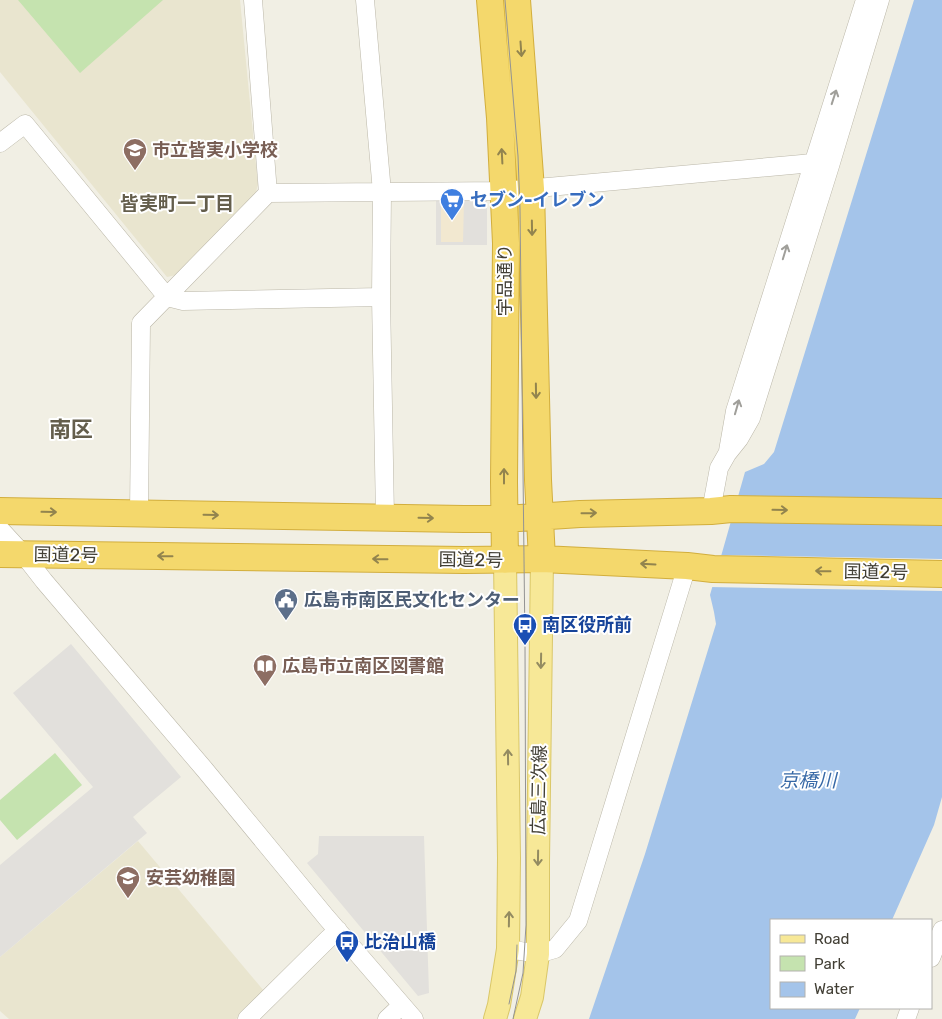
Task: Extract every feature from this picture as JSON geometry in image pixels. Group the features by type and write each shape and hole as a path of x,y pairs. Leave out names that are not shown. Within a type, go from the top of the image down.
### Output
{"highway":[{"name":"宇品通り","path":"490,0 500,118 506,243 505,560"},
{"name":"宇品通り","path":"517,0 531,189 542,559"},
{"path":"0,512 504,519 580,514 721,510 942,512"},
{"name":"国道2号","path":"11,554 542,559 687,566 714,570 942,574"}],"main road":[{"name":"広島三次線","path":"525,1019 532,997 538,954 542,559"},
{"name":"広島三次線","path":"495,1019 508,949 509,858 505,560"}],"street":[{"path":"253,0 268,193"},
{"path":"365,0 382,192 381,297 385,517"},
{"path":"727,454 735,411 865,0"},
{"path":"721,510 719,468 727,454 739,440 751,418 880,0"},
{"path":"0,143 25,124 167,296 183,301 381,297"},
{"path":"139,514 141,323 268,193 504,191 813,163"},
{"path":"0,528 11,554 414,1019"},
{"path":"508,949 538,954 556,949 578,921 687,566"},
{"path":"248,1019 338,930"},
{"path":"935,956 942,930"},
{"path":"388,1019 402,1005"}],"shaded area":[{"name":"市立皆実小学校","path":"0,0 240,0 258,185 255,195 176,275 167,277 0,72"},
{"path":"436,195 487,195 487,245 436,245"},
{"path":"436,195 487,195 487,245 436,245","holes":["441,201 464,201 463,242 441,242"]},
{"path":"71,644 181,777 133,817 147,833 0,957 0,865 93,787 13,693"},
{"path":"319,836 424,836 429,993 418,996 307,863 318,854"},
{"name":"安芸幼稚園","path":"138,841 264,991 236,1019 9,1019 0,1011 0,957"}],"green space":[{"path":"18,0 163,0 80,73"},
{"path":"55,753 82,785 17,840 0,820 0,800"}],"water":[{"name":"京橋川","path":"914,0 942,0 942,797 934,825 892,919 770,919 770,1009 860,1009 855,1019 589,1019 645,854 716,624 710,595 745,472 764,464 774,452"}],"pier":[{"path":"719,555 942,559 942,591 710,587"}],"tram line":[{"path":"505,0 518,156 520,209 525,646 526,925 523,973 513,1019"},
{"path":"509,1004 516,971 517,945"}],"place":[{"name":"市立皆実小学校","path":"135,171"},
{"name":"セブン-イレブン","path":"452,221"},
{"name":"広島市南区民文化センター","path":"286,621"},
{"name":"南区役所前","path":"525,646"},
{"name":"広島市立南区図書館","path":"265,687"},
{"name":"安芸幼稚園","path":"128,899"},
{"name":"比治山橋","path":"347,963"}],"district":[{"name":"皆実町一丁目","path":"177,203"},
{"name":"南区","path":"71,429"}]}
